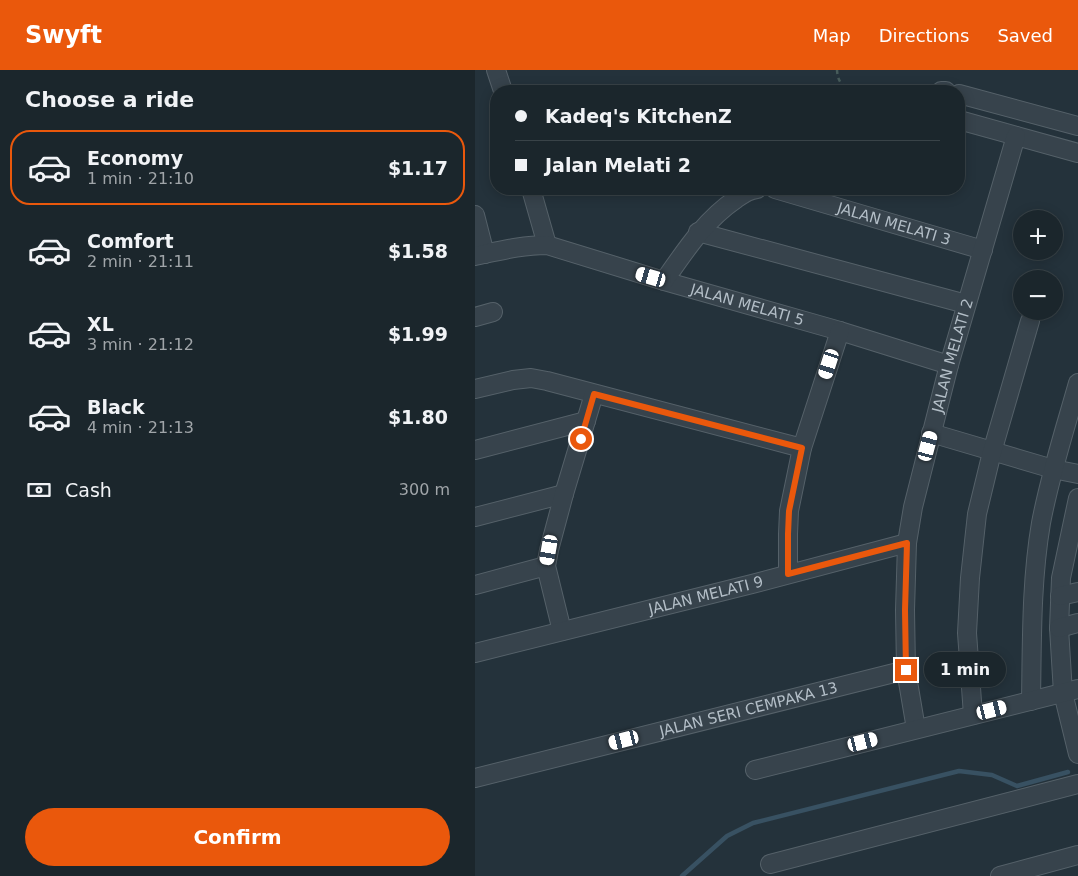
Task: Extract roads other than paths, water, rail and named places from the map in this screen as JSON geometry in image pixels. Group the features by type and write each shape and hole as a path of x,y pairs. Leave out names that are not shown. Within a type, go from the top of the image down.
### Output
{"street":[{"path":"496,70 501,85"},
{"path":"965,96 1073,124 1061,148"},
{"path":"965,122 1078,153"},
{"name":"JALAN MELATI 2","path":"916,729 906,670 905,610 907,543 913,507 949,364 1016,136"},
{"path":"533,195 547,245"},
{"path":"664,281 698,232 726,205 744,195"},
{"name":"JALAN MELATI 3","path":"795,195 983,250"},
{"path":"475,215 480,255"},
{"path":"698,232 966,304"},
{"name":"JALAN MELATI 5","path":"480,255 530,245 547,245 949,364"},
{"path":"475,317 493,312"},
{"path":"973,715 967,633 970,578 977,514 992,452 1030,320"},
{"path":"788,574 789,511 802,448 840,331"},
{"path":"475,389 513,380 531,378 802,448"},
{"path":"1031,701 1035,568 1041,523 1053,469 1078,383"},
{"path":"562,631 546,566 564,494 594,394"},
{"path":"475,450 586,420"},
{"path":"931,434 1053,469 1078,474"},
{"path":"475,518 564,494"},
{"path":"1078,498 1061,578 1059,628 1071,691 1078,754"},
{"name":"JALAN MELATI 9","path":"475,653 907,543"},
{"path":"475,585 546,566"},
{"path":"1060,596 1078,592"},
{"path":"1059,628 1078,623"},
{"name":"JALAN SERI CEMPAKA 13","path":"475,778 906,670"},
{"path":"755,770 1071,691"},
{"path":"770,864 1078,784"},
{"path":"1000,876 1078,855"}],"waterway":[{"path":"682,876 727,836 753,823 959,771 992,775 1017,786 1068,772"}]}
